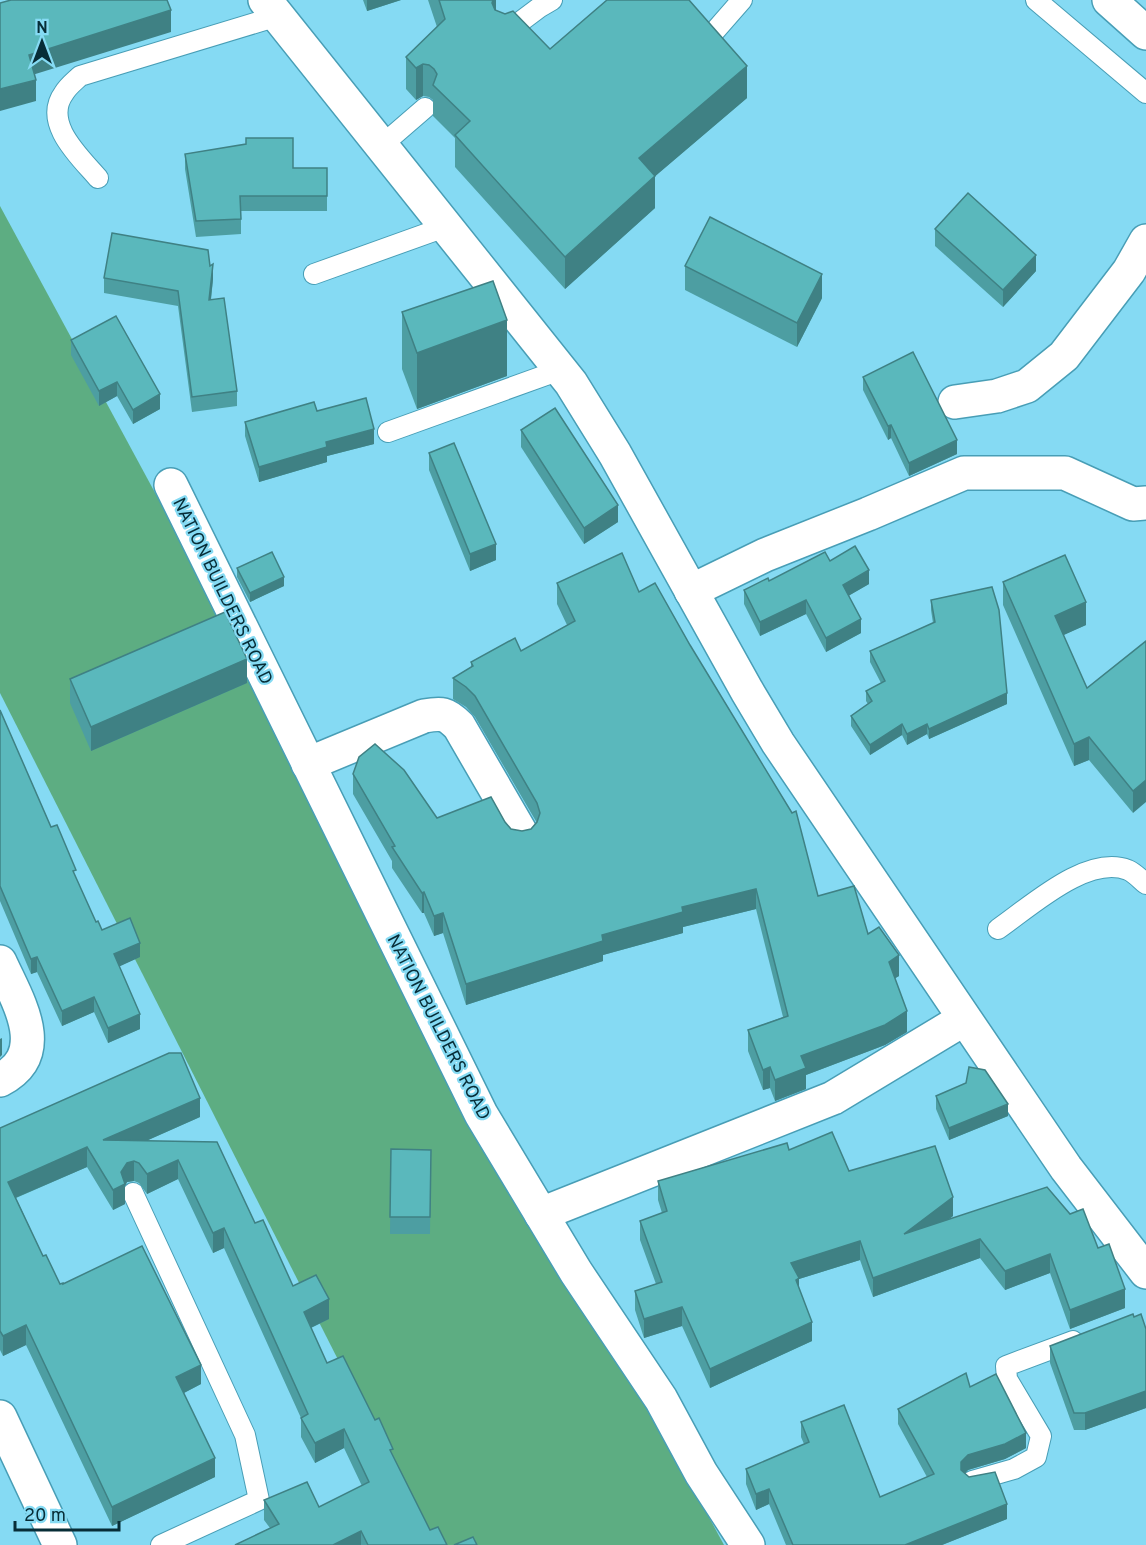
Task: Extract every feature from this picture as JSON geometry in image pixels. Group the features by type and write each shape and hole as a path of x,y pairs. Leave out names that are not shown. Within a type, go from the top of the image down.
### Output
{"street":[{"path":"1109,0 1146,33"},
{"path":"272,8 572,383 615,454 747,692 778,743 1066,1168 1146,1272"},
{"path":"955,402 997,396 1027,386 1064,357 1130,271 1146,241"},
{"path":"691,591 765,555 963,473 1065,473 1133,504 1146,503"},
{"name":"NATION BUILDERS ROAD","path":"171,485 481,1114 576,1272 660,1399 701,1473 748,1545"},
{"path":"308,764 424,716 441,713 452,718 459,726 521,833"},
{"path":"0,962 29,1033 28,1049 12,1074 0,1080"},
{"path":"541,1214 833,1098 963,1019"},
{"path":"0,1418 60,1545"}],"lane":[{"path":"504,34 552,0"},
{"path":"714,32 742,0"},
{"path":"1036,0 1146,93"},
{"path":"98,178 64,137 57,116 58,104 63,93 81,76 272,8"},
{"path":"381,146 425,108"},
{"path":"314,274 445,227"},
{"path":"388,432 560,370"},
{"path":"998,929 1076,875 1100,867 1117,867 1130,871 1146,884"},
{"path":"133,1193 245,1435 259,1500 160,1545"},
{"path":"972,1481 1014,1469 1036,1457 1041,1436 1007,1379 1006,1366 1092,1333"}],"green space":[{"path":"0,206 724,1545 432,1545 0,693"}],"building":[{"path":"11,0 167,0 171,10 29,55 36,80 0,89 0,3"},
{"path":"439,0 493,0 495,10 505,14 513,11 550,49 607,0 689,0 747,66 639,158 655,176 565,257 455,135 470,121 433,85 437,74 434,69 423,64 416,68 406,57 445,19"},
{"path":"246,138 293,138 293,168 327,168 327,196 240,196 241,219 196,221 185,154 246,144"},
{"path":"968,193 1036,255 1003,290 935,229"},
{"path":"710,217 822,274 797,323 685,266"},
{"path":"112,233 208,250 210,266 213,264 209,300 224,298 237,391 192,397 178,291 104,278"},
{"path":"493,281 507,320 417,353 402,312"},
{"path":"116,316 160,394 133,410 117,382 99,391 71,340"},
{"path":"913,352 957,440 909,463 891,425 888,426 863,377"},
{"path":"366,398 374,429 326,442 327,447 259,467 245,422 314,402 317,411"},
{"path":"555,408 618,505 584,528 521,430"},
{"path":"454,443 496,544 470,554 429,453"},
{"path":"855,546 869,570 843,585 861,619 826,638 806,600 760,622 744,590 768,578 769,581 825,552 830,561"},
{"path":"272,552 284,577 250,593 237,568"},
{"path":"622,553 639,592 655,583 792,813 796,811 818,896 854,886 868,934 879,927 899,955 889,962 907,1011 885,1025 801,1056 806,1068 775,1080 770,1067 763,1070 748,1030 788,1016 756,889 682,907 683,912 602,935 603,941 466,984 443,913 434,916 424,892 422,893 392,847 395,846 353,774 359,757 375,744 404,770 437,818 491,797 511,829 522,831 531,829 540,813 537,803 475,696 453,678 473,666 471,662 515,638 521,651 575,621 557,583"},
{"path":"1065,555 1086,602 1055,616 1087,688 1146,641 1146,780 1133,791 1089,737 1074,744 1003,582"},
{"path":"992,587 999,610 1007,693 929,729 927,724 907,734 902,724 870,745 851,716 872,701 866,691 885,681 870,651 935,622 931,600"},
{"path":"225,612 247,659 91,727 70,679"},
{"path":"0,710 51,827 57,825 76,870 73,871 96,922 98,921 102,930 130,918 140,943 114,954 140,1014 108,1028 94,997 62,1011 37,957 31,959 0,886"},
{"path":"169,1053 181,1053 200,1098 103,1140 217,1142 255,1223 263,1220 293,1286 316,1275 329,1299 304,1312 327,1363 343,1356 375,1420 379,1418 393,1449 390,1450 430,1530 438,1527 447,1545 368,1545 361,1531 333,1545 235,1545 279,1524 264,1500 307,1482 319,1507 369,1482 344,1429 315,1443 301,1418 308,1414 224,1228 213,1233 178,1160 147,1174 139,1163 134,1161 127,1163 121,1172 125,1184 113,1190 87,1147 8,1182 43,1256 46,1255 60,1284 142,1246 201,1365 176,1377 215,1458 112,1507 26,1325 3,1336 0,1331 0,1128"},
{"path":"969,1067 985,1070 1008,1104 949,1128 936,1096 966,1083"},
{"path":"832,1132 849,1171 935,1146 953,1197 904,1234 1047,1187 1070,1214 1083,1209 1098,1248 1109,1244 1125,1289 1070,1310 1050,1254 1005,1271 980,1239 873,1278 860,1241 791,1263 799,1278 796,1280 812,1322 710,1369 682,1307 644,1319 635,1291 662,1282 640,1221 667,1211 658,1181 787,1143 789,1150"},
{"path":"391,1149 431,1150 430,1217 390,1217"},
{"path":"1133,1314 1134,1317 1141,1314 1146,1329 1146,1391 1085,1413 1074,1413 1050,1346"},
{"path":"966,1373 970,1387 996,1374 1026,1433 1005,1444 968,1455 961,1462 961,1470 969,1477 995,1472 1007,1504 905,1545 793,1545 769,1489 756,1494 746,1469 809,1442 801,1422 844,1405 880,1497 934,1474 898,1409"},
{"path":"473,1537 477,1545 454,1545"}]}
